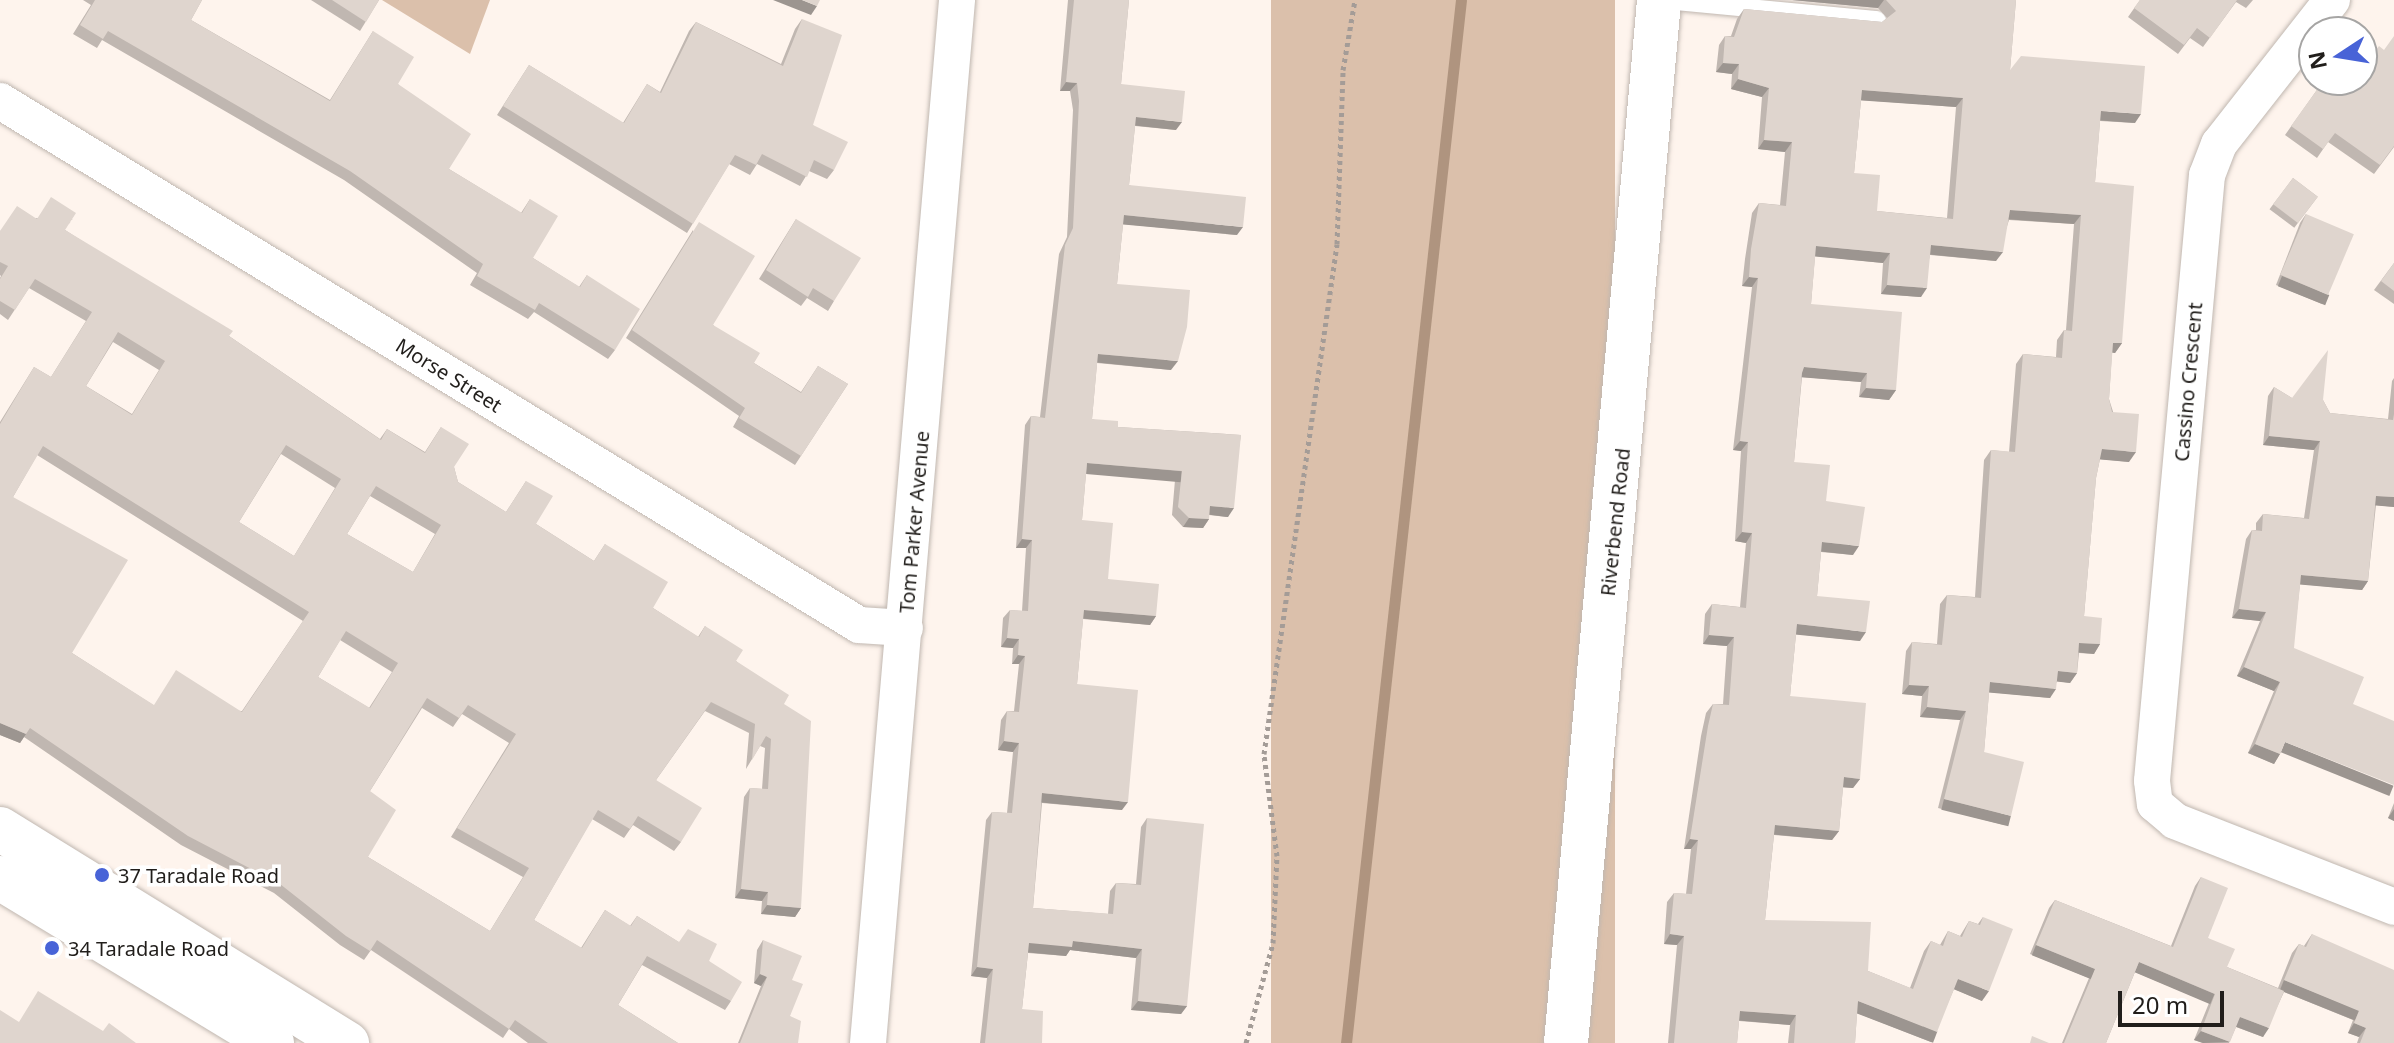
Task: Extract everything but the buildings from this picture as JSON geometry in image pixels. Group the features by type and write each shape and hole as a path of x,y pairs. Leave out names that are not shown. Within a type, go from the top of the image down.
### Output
{"main road":[{"name":"Riverbend Road","path":"1566,1043 1662,0"},
{"path":"0,829 347,1043"},
{"path":"0,878 272,1043"}],"street":[{"name":"Tom Parker Avenue","path":"868,1043 957,0"},
{"name":"Cassino Crescent","path":"2332,0 2219,144 2207,175 2143,811 2394,907"},
{"name":"Morse Street","path":"0,101 859,625 905,628"}],"lane":[{"path":"1662,0 1877,20"}],"path":[{"path":"1246,1043 1273,943 1277,856 1264,754 1337,244 1343,70 1355,0"}],"shaded area":[{"path":"382,0 490,0 470,54"},
{"path":"1271,0 1615,0 1615,1043 1271,1043"}],"waterway":[{"path":"1346,1043 1461,0"}],"place":[{"name":"37 Taradale Road","path":"102,875"},
{"name":"34 Taradale Road","path":"52,948"}]}
